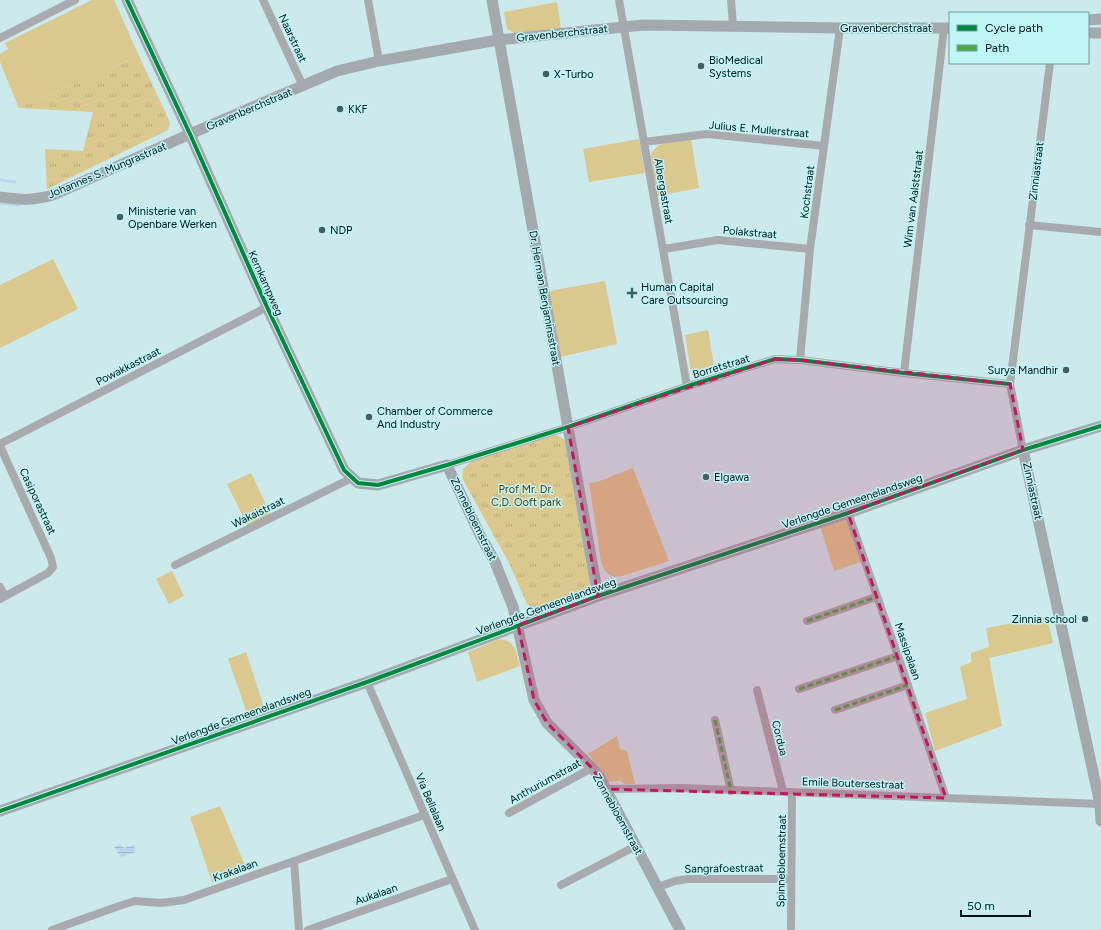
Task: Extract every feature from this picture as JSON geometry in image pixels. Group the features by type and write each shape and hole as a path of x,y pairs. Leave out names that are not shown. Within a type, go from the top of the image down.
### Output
{"street":[{"path":"0,38 75,0"},
{"name":"Kernkampweg","path":"127,0 190,134 267,307 344,470 352,478"},
{"name":"Naarstraat","path":"263,0 303,86"},
{"path":"368,0 378,61"},
{"name":"Dr. Herman Benjaminsstraat","path":"492,0 598,596"},
{"name":"Albergastraat","path":"619,0 687,386"},
{"path":"731,0 733,25"},
{"path":"1089,20 1101,20"},
{"name":"Gravenberchstraat","path":"190,134 337,72 378,61 498,40 643,25 947,28"},
{"name":"Kochstraat","path":"800,360 810,249 840,28"},
{"name":"Wim van Aalststraat","path":"904,373 947,28"},
{"path":"1089,33 1101,33"},
{"name":"Zinniastraat","path":"1050,64 1010,384 1100,804 1101,821"},
{"name":"Johannes S. Mungrastraat","path":"0,197 21,200 37,199 53,195 190,134"},
{"name":"Julius E. Mullerstraat","path":"644,142 707,134 824,146"},
{"path":"1029,225 1101,232"},
{"name":"Polakstraat","path":"664,249 718,240 810,249"},
{"name":"Powakkastraat","path":"0,445 267,307"},
{"name":"Borretstraat","path":"448,465 568,427 687,386 775,359 800,360 1010,384"},
{"name":"Verlengde Gemeenelandsweg","path":"0,811 367,682 598,596 848,513 1024,450 1101,426"},
{"name":"Casiporastraat","path":"0,445 54,567 48,573 2,597"},
{"path":"352,478 358,483 378,485 448,465"},
{"name":"Zonnebloemstraat","path":"448,465 480,535 495,562 513,607 534,700 547,723 592,768 606,789 658,887 677,929"},
{"name":"Wakaistraat","path":"175,565 352,478"},
{"name":"Massipalaan","path":"848,513 946,798"},
{"path":"0,587 2,597"},
{"path":"806,621 876,597"},
{"path":"799,689 898,656"},
{"name":"Via Bellalaan","path":"367,682 475,930"},
{"path":"835,710 908,685"},
{"name":"Cordua","path":"757,690 783,792"},
{"path":"715,720 731,791"},
{"name":"Anthuriumstraat","path":"509,813 592,768"},
{"name":"Emile Boutersestraat","path":"606,789 681,788 1100,804"},
{"name":"Spinnebloemstraat","path":"791,930 792,792"},
{"name":"Krakalaan","path":"52,930 135,901 161,903 184,900 424,815"},
{"path":"561,885 636,846"},
{"path":"294,861 299,930"},
{"name":"Aukalaan","path":"308,930 452,879"},
{"name":"Sangrafoestraat","path":"658,887 674,881 688,879 791,879"}],"highlighted area":[{"path":"775,359 800,360 1010,384 1023,450 848,513 946,798 606,789 592,768 547,723 534,700 518,625 598,596 568,427"}],"green space":[{"path":"92,0 114,0 139,56 19,108 0,62 0,54 8,49 5,43"},
{"path":"557,2 561,28 514,33 507,29 504,12"},
{"path":"139,56 170,123 168,130 47,189 45,149 83,151 93,112 19,108"},
{"path":"639,139 645,173 589,182 583,149"},
{"path":"691,139 699,188 657,196 651,156 654,150 657,146 667,142"},
{"path":"53,259 78,309 0,348 0,285"},
{"path":"605,281 617,344 560,357 549,291"},
{"path":"708,330 715,371 693,376 685,335"},
{"name":"Prof Mr. Dr. C,D. Ooft park","path":"552,435 557,435 565,440 591,583 583,593 541,608 534,609 527,604 509,563 462,478 463,469 474,459"},
{"path":"633,468 669,561 622,576 613,577 605,571 601,562 589,483 597,482"},
{"path":"251,473 271,515 248,527 227,484"},
{"path":"847,518 861,562 834,571 820,526"},
{"path":"172,571 184,596 169,604 156,579"},
{"path":"1047,617 1053,643 989,658 1002,726 935,751 925,713 967,699 960,667 971,662 971,653 989,647 986,628"},
{"path":"500,639 509,642 512,645 516,652 520,666 477,682 468,652"},
{"path":"246,652 264,707 247,713 228,659"},
{"path":"617,736 620,749 627,751 635,784 624,784 621,781 608,782 588,754"},
{"path":"220,806 246,868 212,882 190,817"}],"water":[{"path":"120,844 124,848 134,845 136,852 121,857 114,847"}],"waterway":[{"path":"0,180 15,182"},
{"path":"0,203 19,205"}],"marked path":[{"path":"807,621 876,597"},
{"path":"799,689 898,656"},
{"path":"835,710 908,685"},
{"path":"715,720 731,791"}],"cycle path":[{"path":"127,0 190,134 267,307 344,470 358,483 378,485 447,465 775,359 800,360 1010,384"},
{"path":"0,811 367,682 598,596 848,513 1023,450 1101,426"}],"place":[{"name":"BioMedical Systems","path":"701,66"},
{"name":"X-Turbo","path":"546,74"},
{"name":"KKF","path":"340,109"},
{"name":"Ministerie van Openbare Werken","path":"120,217"},
{"name":"NDP","path":"322,230"},
{"name":"Human Capital Care Outsourcing","path":"632,293"},
{"name":"Surya Mandhir","path":"1066,370"},
{"name":"Chamber of Commerce And Industry","path":"369,417"},
{"name":"Elgawa","path":"706,477"},
{"name":"Zinnia school","path":"1085,619"}]}
